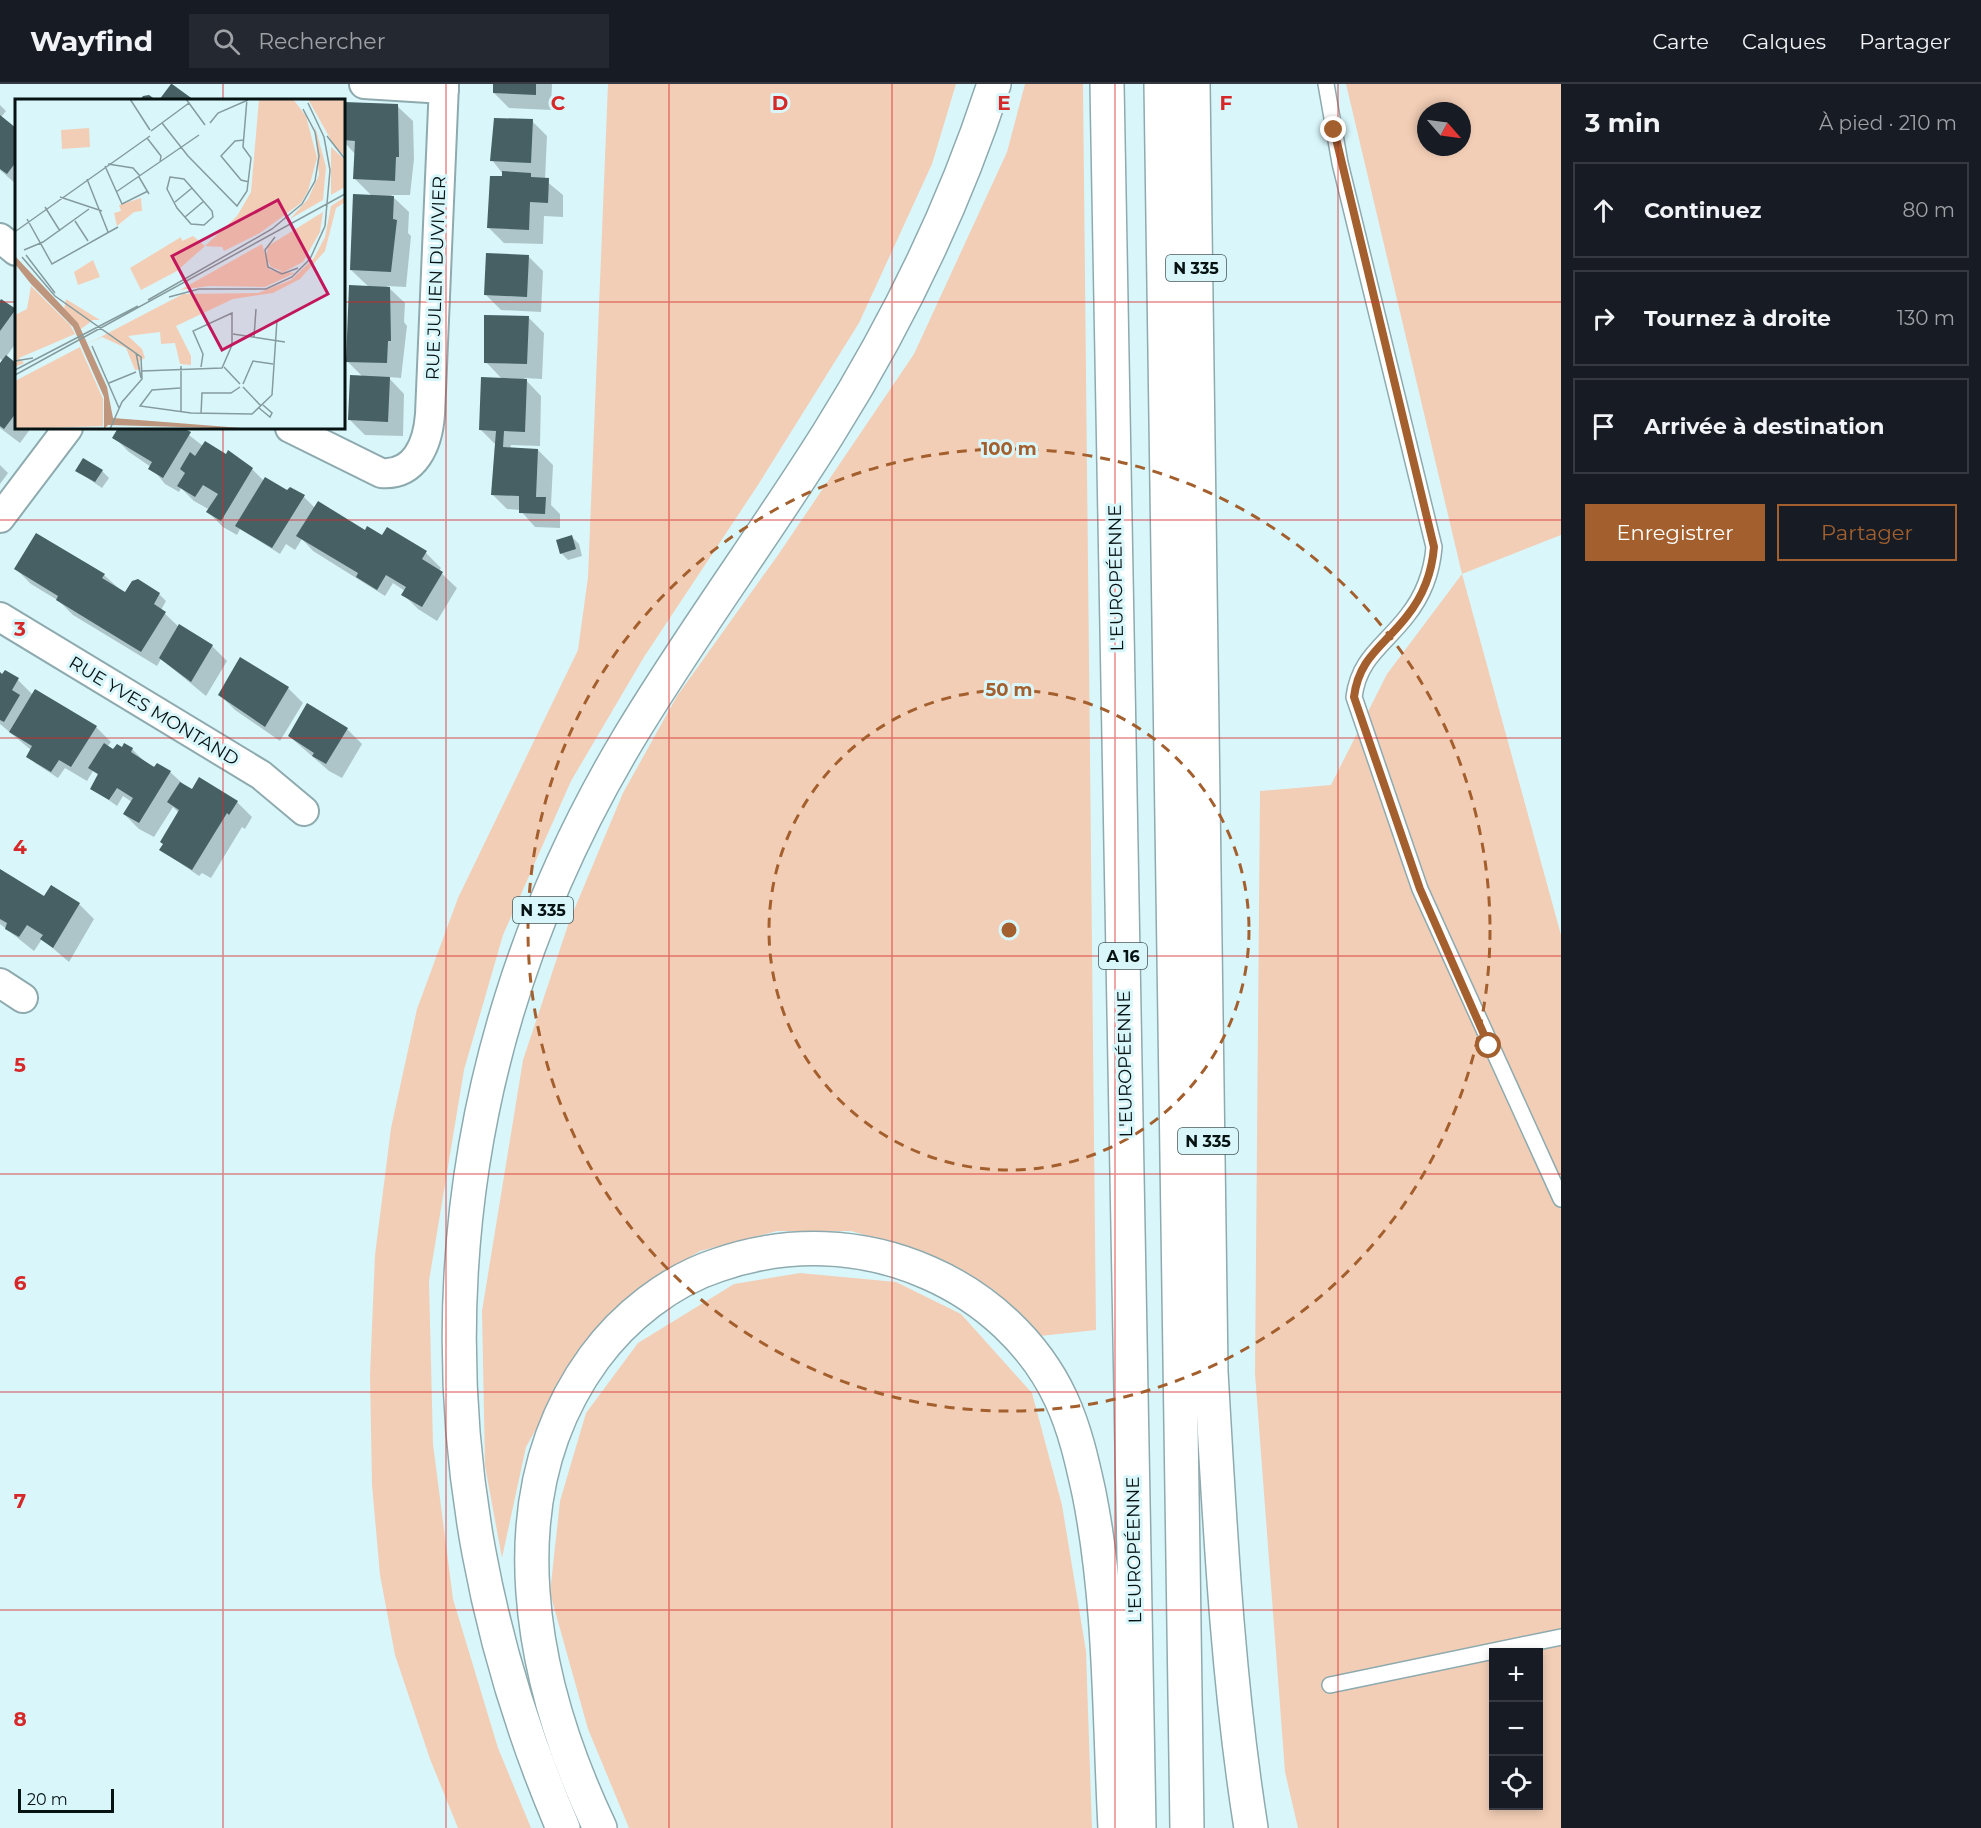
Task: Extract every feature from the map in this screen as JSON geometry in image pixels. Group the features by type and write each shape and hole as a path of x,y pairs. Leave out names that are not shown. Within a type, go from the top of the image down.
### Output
{"highway":[{"name":"N 335","path":"563,1828 538,1769 501,1657 487,1599 466,1477 459,1353 461,1274 467,1207 491,1075 530,944 576,837 628,738 829,433 882,345 951,203 994,84"},
{"name":"L'EUROPÉENNE","path":"1107,84 1139,1828"},
{"name":"A 16","path":"1161,84 1187,1828"},
{"name":"N 335","path":"1193,84 1211,1372 1220,1541 1230,1660 1251,1828"},
{"path":"600,1828 573,1766 554,1712 541,1661 533,1611 531,1570 534,1520 541,1479 553,1435 576,1384 594,1359 616,1331 649,1303 687,1278 716,1265 761,1252 807,1247 846,1250 884,1257 921,1269 955,1285 998,1316 1015,1332 1053,1384 1075,1437 1096,1533 1106,1643 1115,1828"}],"street":[{"path":"364,84 444,86"},
{"name":"RUE JULIEN DUVIVIER","path":"292,429 371,470 390,474 410,466 422,449 429,426 444,86"},
{"path":"0,238 15,250"},
{"path":"0,518 67,429"},
{"name":"RUE YVES MONTAND","path":"0,617 261,776 304,811"}],"lane":[{"path":"1326,84 1340,163 1434,547 1431,572 1417,603 1364,662 1356,679 1354,697 1420,889 1561,1199"},
{"path":"1330,1685 1561,1637"}],"shaded area":[{"path":"608,84 956,84 932,164 859,323 758,485 644,657 571,781 503,935 464,1070 429,1281 433,1444 453,1599 498,1748 531,1828 458,1828 430,1759 395,1655 380,1575 372,1485 370,1375 375,1255 391,1128 417,1009 458,898 578,650 588,577"},
{"path":"1025,84 1083,84 1096,1330 1040,1336 994,1290 927,1253 851,1231 777,1231 700,1251 644,1284 585,1342 526,1447 502,1558 485,1466 482,1311 523,1060 569,922 623,793 677,696 778,555 914,354 1007,152"},
{"path":"1346,84 1561,84 1561,535 1462,574"},
{"path":"1462,574 1561,935 1561,1828 1298,1828 1285,1772 1255,1374 1260,791 1331,785 1387,674"},
{"path":"800,1273 896,1282 961,1314 1032,1393 1062,1505 1086,1651 1092,1828 629,1828 588,1729 550,1593 560,1501 586,1413 638,1343 734,1284"}],"building":[{"path":"172,84 193,99 160,99"},
{"path":"493,84 536,84 536,95 493,93"},
{"path":"149,95 155,99 141,99"},
{"path":"345,102 398,104 399,157 396,157 395,181 353,179 355,141 345,140"},
{"path":"0,115 15,127 15,163 7,174 0,169"},
{"path":"494,118 533,119 531,163 490,161"},
{"path":"502,171 531,173 531,177 549,178 548,203 530,202 529,230 487,228 490,176 502,176"},
{"path":"353,194 394,196 393,219 397,220 391,272 350,270"},
{"path":"486,253 529,255 527,297 484,295"},
{"path":"349,285 390,287 391,341 388,341 387,363 346,362"},
{"path":"1,299 15,310 0,331"},
{"path":"484,315 529,316 527,364 484,363"},
{"path":"6,355 15,362 15,414 4,429 0,426 0,363"},
{"path":"350,375 390,377 388,422 348,420"},
{"path":"481,377 527,379 525,432 504,431 503,447 538,449 536,497 546,497 545,514 519,513 519,496 491,495 496,431 479,430"},
{"path":"117,429 185,429 191,432 163,478 148,469 152,462 112,438"},
{"path":"205,441 226,454 228,450 253,468 221,521 206,512 218,494 203,485 195,497 177,486 185,473 180,469 190,452 195,456"},
{"path":"83,458 103,470 95,482 75,471"},
{"path":"265,477 287,490 290,487 305,495 272,548 235,526"},
{"path":"318,501 365,530 367,526 382,535 387,527 427,551 422,559 443,572 422,607 401,595 406,587 386,575 377,590 356,577 358,573 296,536"},
{"path":"36,533 105,574 102,578 125,592 132,581 138,579 160,593 154,604 166,612 141,652 56,600 58,596 14,569"},
{"path":"572,535 576,549 560,554 556,540"},
{"path":"179,624 213,645 191,682 159,658"},
{"path":"240,657 289,687 265,727 218,695"},
{"path":"5,670 19,678 12,690 20,695 4,722 0,720 0,672 2,674"},
{"path":"35,689 97,726 71,767 59,760 51,772 26,757 32,746 9,732"},
{"path":"307,703 348,728 326,764 312,756 314,753 288,736"},
{"path":"104,743 113,749 117,744 122,747 124,743 133,748 131,752 154,767 157,763 171,771 139,823 123,814 133,798 117,788 109,800 90,789 98,774 88,768"},
{"path":"199,777 238,801 229,815 227,813 192,870 159,850 163,844 160,842 179,810 167,802 180,782 192,789"},
{"path":"0,869 44,896 51,885 80,903 53,948 40,939 43,935 27,925 19,937 5,929 7,923 0,919"}],"route":[{"path":"1334,130 1340,163 1434,547 1431,572 1417,603 1407,617 1364,662 1356,679 1354,697 1420,889 1489,1046"}]}
